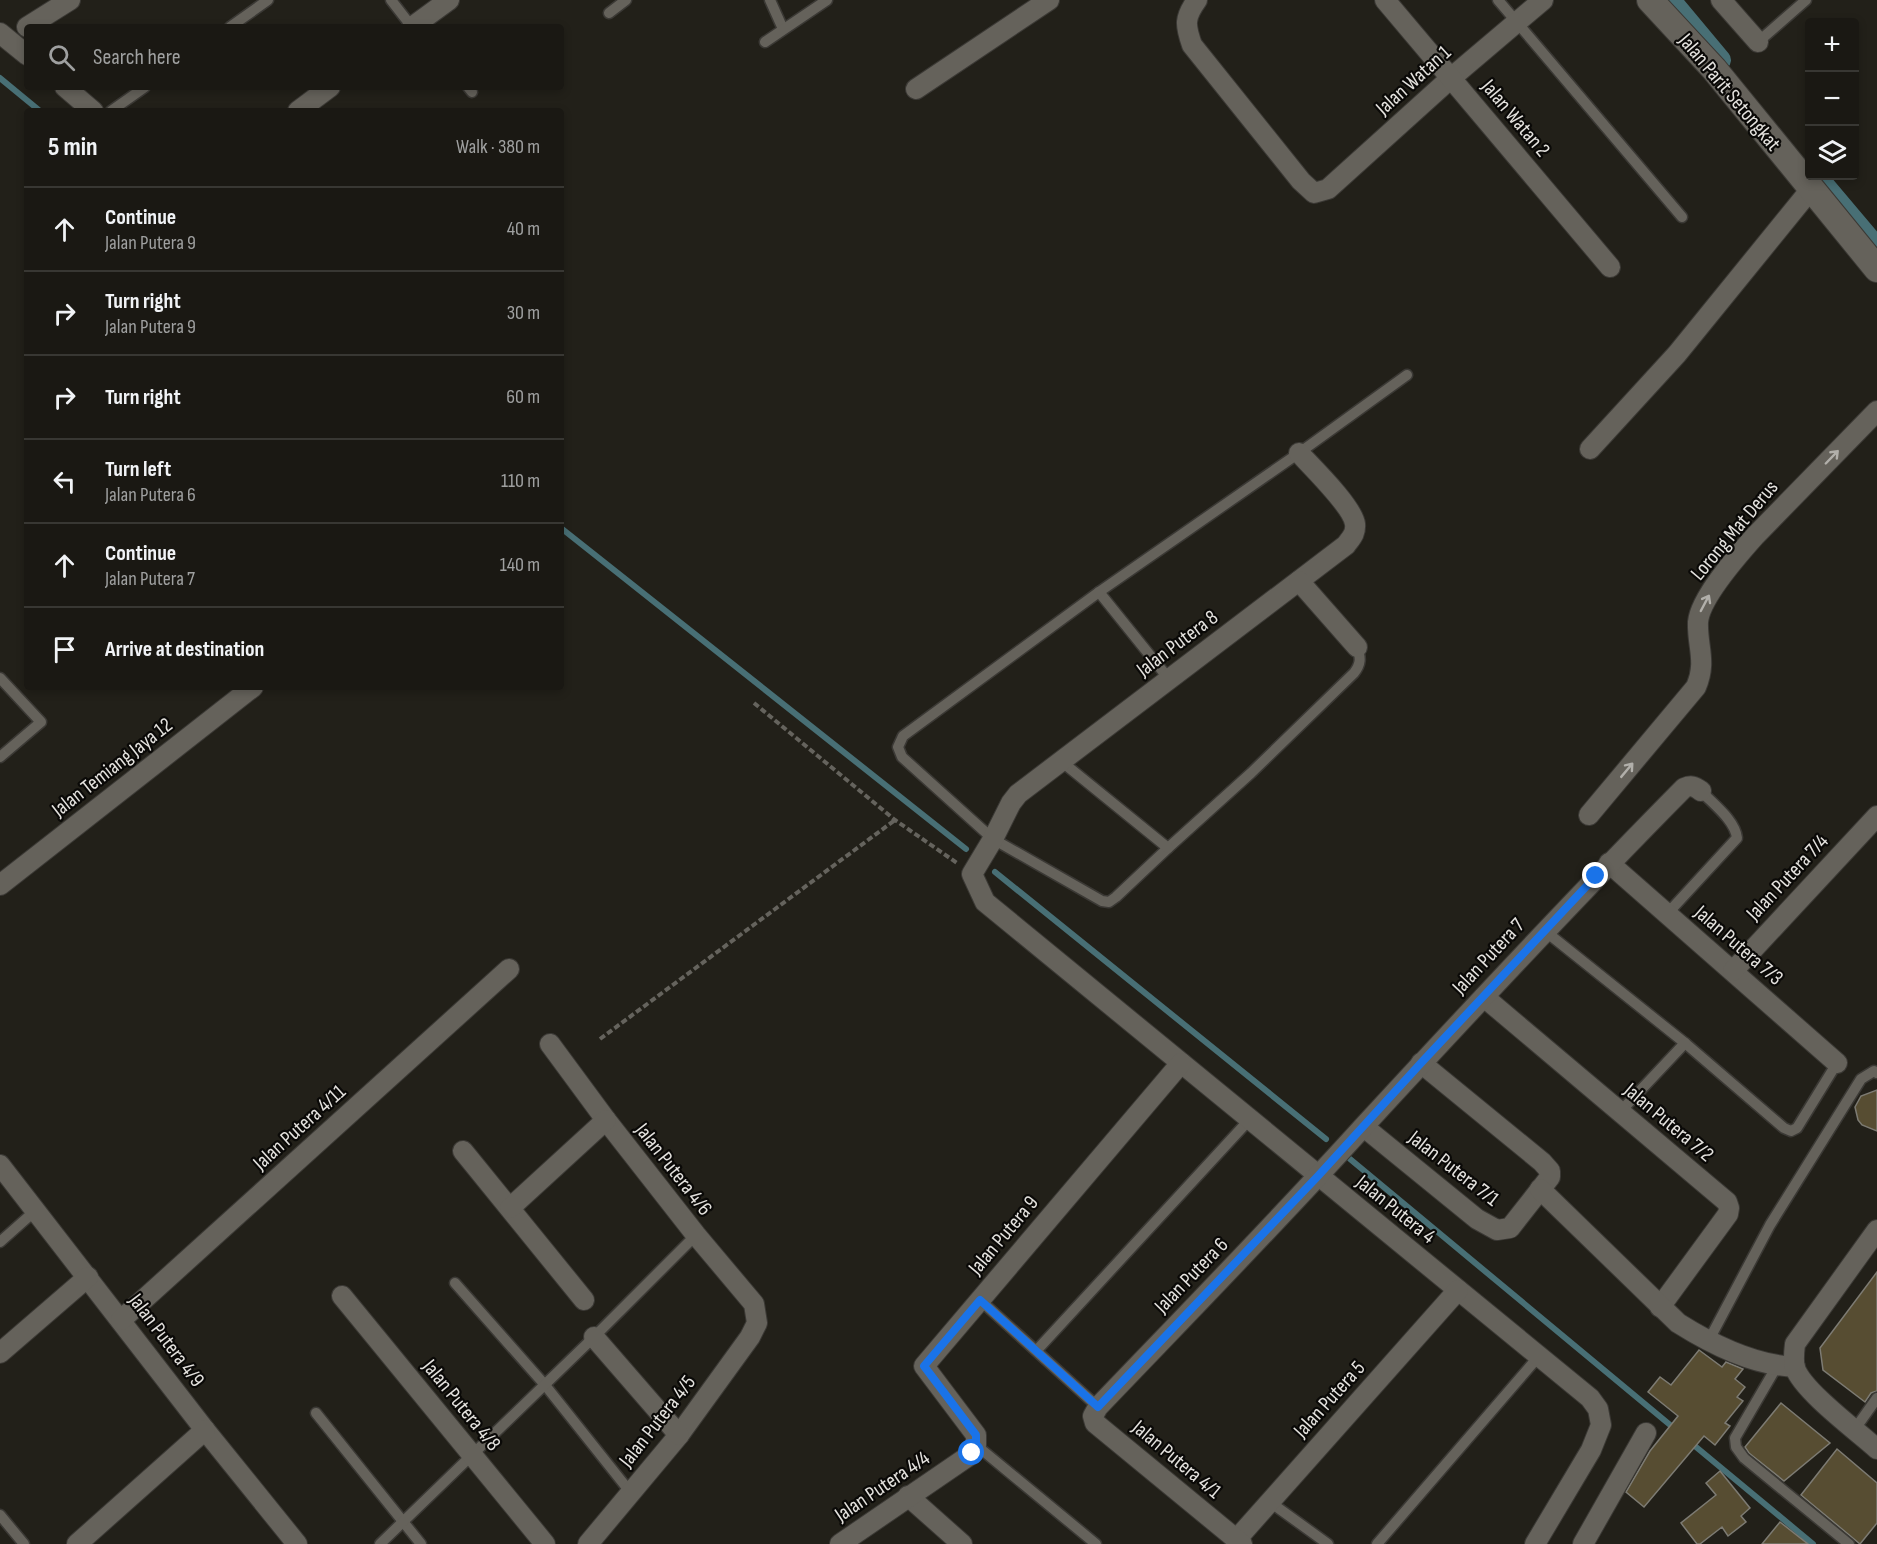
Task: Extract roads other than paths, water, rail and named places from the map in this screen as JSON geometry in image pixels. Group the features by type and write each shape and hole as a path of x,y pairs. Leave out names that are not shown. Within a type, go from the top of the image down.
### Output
{"street":[{"path":"32,24 70,0"},
{"path":"419,24 449,0"},
{"path":"916,89 1049,0"},
{"name":"Jalan Watan 1","path":"1197,0 1188,14 1185,26 1192,45 1301,182 1314,192 1328,189 1451,78 1543,0"},
{"name":"Jalan Watan 2","path":"1385,0 1610,267"},
{"name":"Jalan Parit Setongkat","path":"1650,0 1714,69 1877,269"},
{"path":"1721,0 1758,42"},
{"path":"24,29 3,40 24,53"},
{"path":"68,90 90,108"},
{"path":"302,108 326,90"},
{"path":"1590,449 1677,354 1811,189"},
{"name":"Lorong Mat Derus","path":"1589,815 1696,687 1701,674 1698,622 1700,610 1706,599 1755,536 1877,411"},
{"name":"Jalan Putera 8","path":"972,874 1018,794 1346,545 1354,534 1355,522 1349,509 1299,453"},
{"path":"1299,581 1357,648"},
{"name":"Jalan Temiang Jaya 12","path":"0,885 249,690"},
{"name":"Jalan Putera 7","path":"1318,1176 1545,931 1683,788 1690,785 1701,791"},
{"name":"Jalan Putera 7/4","path":"1733,971 1877,816"},
{"name":"Jalan Putera 7/3","path":"1609,863 1837,1063"},
{"name":"Jalan Putera 4","path":"972,874 985,902 1590,1398 1598,1409 1601,1425 1591,1450 1535,1544"},
{"name":"Jalan Putera 4/11","path":"121,1320 509,969"},
{"name":"Jalan Putera 7/2","path":"1484,997 1723,1198 1729,1208 1728,1214 1660,1307"},
{"name":"Jalan Putera 4/6","path":"550,1044 696,1235 754,1304 757,1323"},
{"name":"Jalan Putera 9","path":"976,1445 976,1435 924,1366 1181,1063"},
{"path":"1421,1063 1550,1170 1550,1177 1540,1190 1678,1323 1739,1355 1786,1367 1877,1449"},
{"path":"510,1208 606,1120"},
{"name":"Jalan Putera 7/1","path":"1364,1127 1477,1219 1497,1230 1509,1228 1540,1190"},
{"path":"463,1151 584,1300"},
{"name":"Jalan Putera 4/9","path":"0,1164 205,1430 297,1544"},
{"name":"Jalan Putera 6","path":"1098,1407 1318,1176"},
{"path":"1786,1367 1795,1344 1877,1230"},
{"path":"0,1353 88,1277"},
{"name":"Jalan Putera 5","path":"1239,1542 1270,1502 1458,1290"},
{"name":"Jalan Putera 4/8","path":"342,1296 545,1544"},
{"name":"Jalan Putera 4/5","path":"588,1544 679,1435 750,1337 757,1323"},
{"path":"594,1337 679,1435"},
{"name":"Jalan Putera 4/1","path":"1098,1407 1093,1416 1095,1423 1239,1542"},
{"path":"90,1540 205,1430"},
{"path":"1583,1544 1646,1433"},
{"name":"Jalan Putera 4/4","path":"840,1544 969,1456 976,1445"},
{"path":"908,1496 962,1544"}],"lane":[{"path":"234,24 268,0"},
{"path":"391,0 414,24"},
{"path":"609,13 626,0"},
{"path":"770,0 783,29"},
{"path":"765,42 826,0"},
{"path":"1498,0 1682,217"},
{"path":"1758,42 1806,0"},
{"path":"115,108 141,90"},
{"path":"1357,648 1361,657 1354,673 1251,773 1109,902 1102,901 993,839 902,757 897,747 903,736 1100,592 1407,375"},
{"path":"1100,592 1169,679"},
{"path":"0,678 41,722 0,757"},
{"path":"1061,761 1168,848"},
{"path":"1667,914 1737,838 1737,833 1729,820 1701,791"},
{"path":"1545,931 1685,1043 1784,1128 1791,1131 1802,1122 1837,1063"},
{"path":"1620,1112 1685,1043"},
{"path":"1708,1340 1770,1225 1861,1080 1874,1071 1877,1072"},
{"path":"1037,1350 1250,1119"},
{"path":"0,1242 36,1210"},
{"path":"380,1544 696,1235"},
{"path":"455,1283 545,1385 631,1493"},
{"path":"980,1300 1098,1407"},
{"path":"1377,1544 1539,1356"},
{"path":"1786,1367 1735,1438 1736,1447 1744,1458 1849,1544"},
{"path":"1855,1429 1877,1398"},
{"path":"316,1413 421,1544"},
{"path":"976,1445 1096,1544"},
{"path":"1270,1502 1328,1544"},
{"path":"0,1515 24,1544"}],"waterway":[{"path":"1671,0 1721,60"},
{"path":"0,78 36,108"},
{"path":"1820,180 1877,247"},
{"path":"564,530 966,849"},
{"path":"995,872 1326,1139"},
{"path":"1350,1159 1675,1429"},
{"path":"1690,1442 1813,1544"}]}
